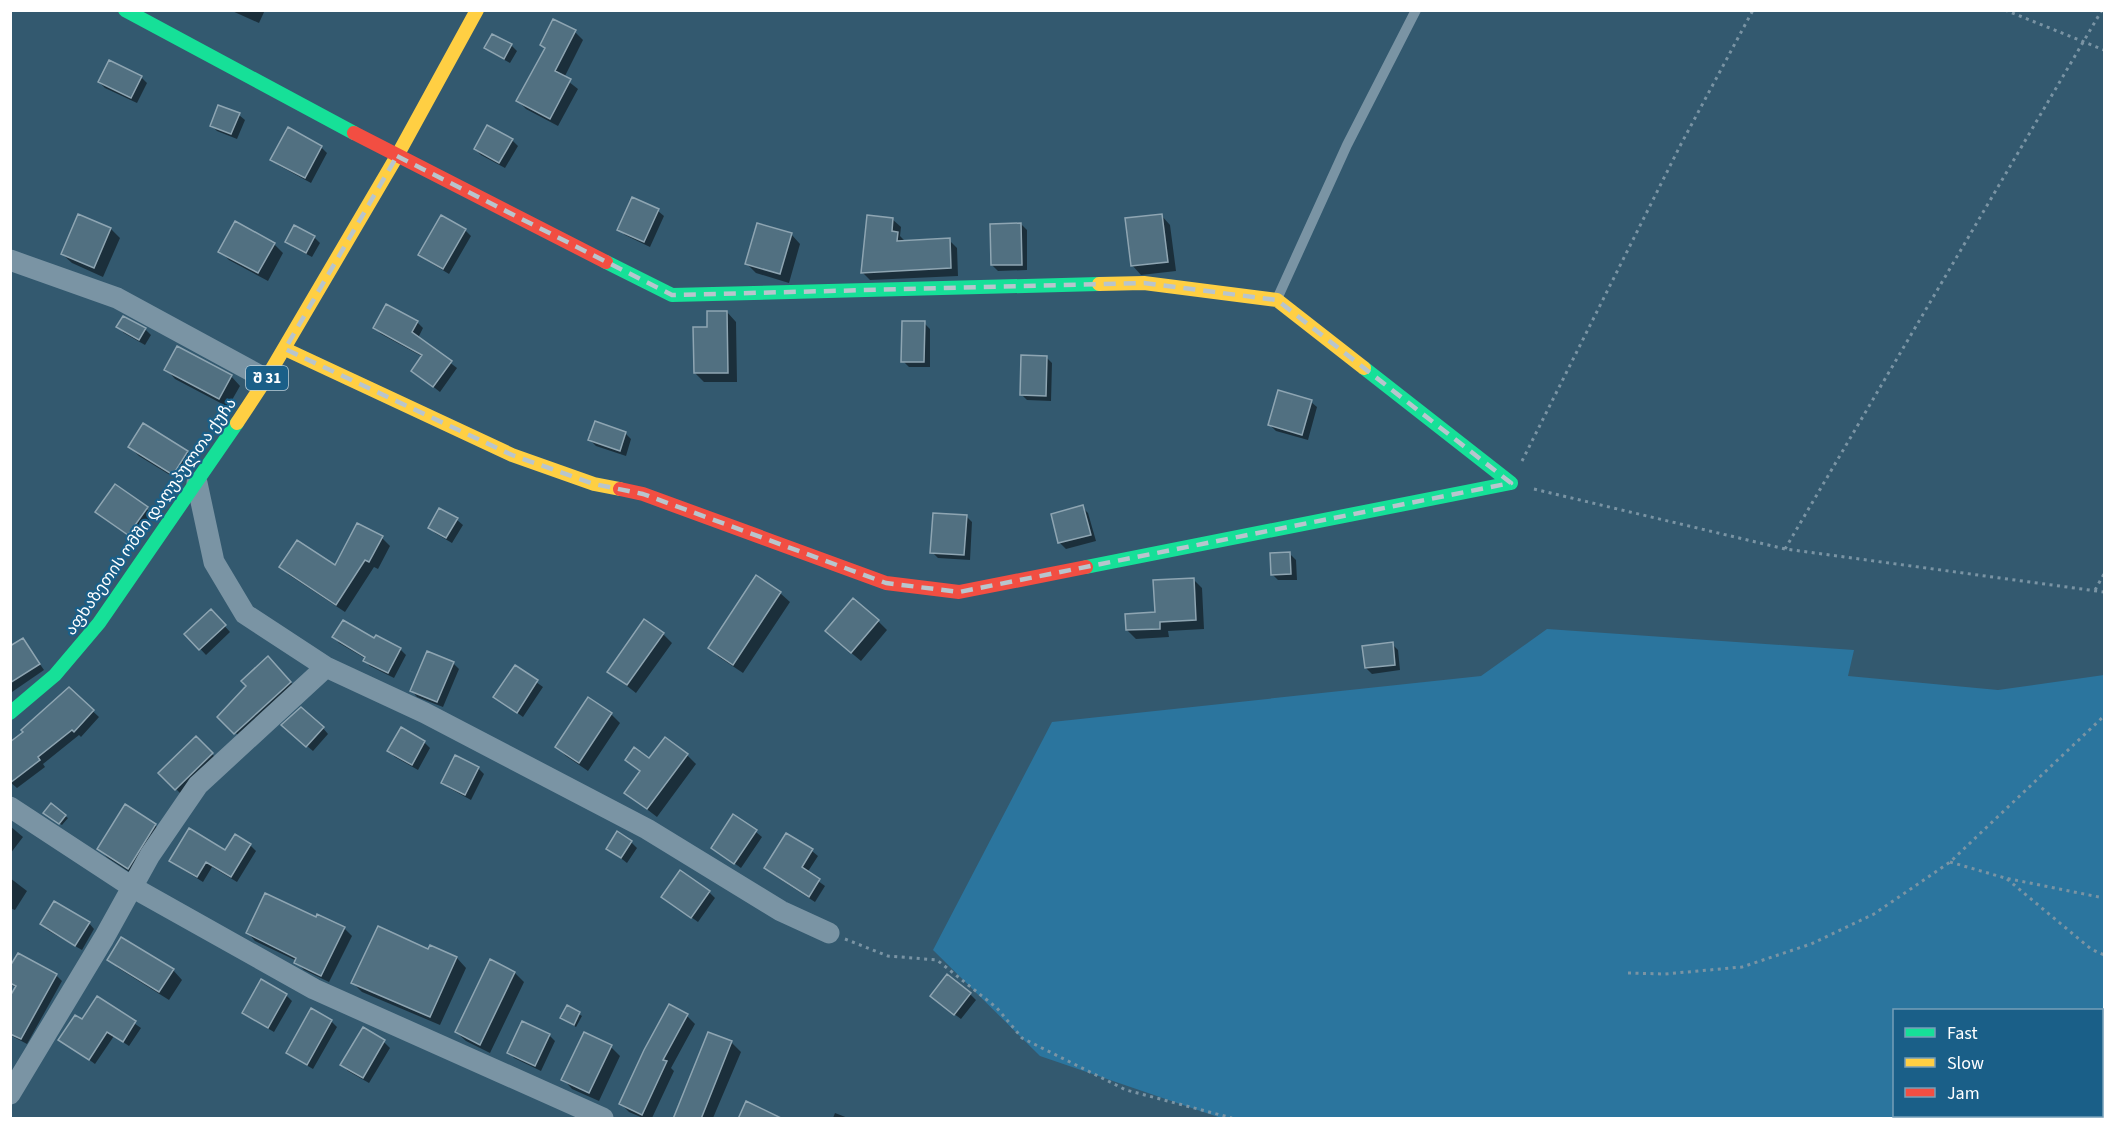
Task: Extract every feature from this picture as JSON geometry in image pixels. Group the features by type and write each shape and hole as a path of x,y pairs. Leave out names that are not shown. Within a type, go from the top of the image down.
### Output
{"street":[{"path":"124,10 397,156 672,295 1144,283 1277,300 1511,483"},
{"name":"აფხაზეთის ომში დაღუპულთა ქუჩა","path":"10,713 55,675 99,623 197,483 285,348 397,156 477,10"},
{"path":"10,260 117,298 266,379"},
{"path":"285,348 522,459 594,484 643,494 886,583 959,592 1511,483"},
{"path":"197,483 214,562 245,614 326,667 425,712 647,828 781,911 829,933"},
{"path":"10,1094 98,948 150,855 198,785 326,667"},
{"path":"10,807 132,887 314,989 603,1119"}],"lane":[{"path":"1277,300 1347,145 1416,10"}],"path":[{"path":"1753,10 1680,146 1511,483 1785,549 2104,592"},
{"path":"2005,10 2104,50"},
{"path":"1785,549 2102,10"},
{"path":"2095,590 2104,574"},
{"path":"1628,973 1665,974 1742,967 1811,944 1874,914 1950,862 2104,716"},
{"path":"1950,862 2005,878 2104,898"},
{"path":"2005,878 2091,949 2104,955"},
{"path":"829,933 888,956 937,960 997,1008 1022,1038 1126,1090 1232,1119"}],"highlighted area":[{"path":"397,156 672,295 1144,283 1277,300 1511,483 959,592 886,583 643,494 594,484 512,455 285,349"}],"shaded area":[{"path":"1547,629 1854,650 1848,676 1998,690 2104,675 2104,1118 1221,1118 1040,1056 933,950 1052,722 1481,676"}],"building":[{"path":"553,19 576,30 555,71 571,79 550,119 516,101 545,48 540,45"},
{"path":"492,34 512,44 504,59 484,48"},
{"path":"109,60 142,76 131,98 98,82"},
{"path":"218,105 240,113 231,134 210,126"},
{"path":"487,125 513,139 499,163 474,149"},
{"path":"288,127 322,146 305,178 270,160"},
{"path":"632,197 659,209 644,242 617,230"},
{"path":"78,214 111,228 94,268 61,254"},
{"path":"1162,214 1168,262 1131,266 1125,218"},
{"path":"441,215 466,229 443,269 418,255"},
{"path":"867,215 893,218 892,231 898,232 897,241 950,238 951,268 861,273"},
{"path":"235,221 275,243 258,273 218,252"},
{"path":"757,223 792,233 780,274 745,264"},
{"path":"1021,223 1022,265 991,265 990,224"},
{"path":"294,225 315,236 306,253 285,242"},
{"path":"386,304 418,321 412,332 452,361 433,387 411,371 422,355 373,328"},
{"path":"707,311 727,311 728,373 694,373 693,327 707,327"},
{"path":"123,316 146,328 139,340 116,327"},
{"path":"902,321 925,321 924,362 901,362"},
{"path":"177,346 232,375 219,399 164,370"},
{"path":"1021,355 1047,356 1046,396 1020,395"},
{"path":"1278,390 1312,400 1302,435 1268,425"},
{"path":"595,421 626,432 620,451 588,440"},
{"path":"143,423 188,451 173,475 128,447"},
{"path":"115,484 148,507 128,535 95,512"},
{"path":"1083,505 1091,535 1058,543 1051,514"},
{"path":"439,508 458,518 446,538 428,528"},
{"path":"933,513 967,515 964,555 930,553"},
{"path":"357,523 383,536 369,562 365,560 336,605 279,567 297,540 335,565"},
{"path":"1290,552 1291,574 1271,575 1270,553"},
{"path":"756,575 781,592 733,665 708,648"},
{"path":"1194,578 1196,620 1160,622 1160,629 1126,630 1125,614 1155,612 1153,580"},
{"path":"853,598 879,620 851,653 825,631"},
{"path":"211,609 226,625 199,650 184,634"},
{"path":"644,619 664,633 627,685 607,672"},
{"path":"343,620 374,638 376,635 401,648 388,673 363,661 365,657 332,637"},
{"path":"23,638 40,664 10,683 10,646"},
{"path":"1393,642 1395,665 1365,668 1362,646"},
{"path":"427,651 454,662 437,702 410,691"},
{"path":"268,656 291,682 234,734 217,717 246,686 241,681"},
{"path":"515,665 538,680 517,713 493,697"},
{"path":"69,687 94,710 74,732 72,730 38,757 40,760 10,783 10,742"},
{"path":"588,697 612,713 579,763 555,747"},
{"path":"301,707 324,727 306,747 281,725"},
{"path":"401,727 425,741 412,765 387,751"},
{"path":"196,736 213,753 175,790 158,773"},
{"path":"665,737 688,754 647,809 624,793 640,771 625,760 634,747 649,758"},
{"path":"455,755 479,767 465,795 441,783"},
{"path":"51,803 66,815 59,824 43,813"},
{"path":"125,804 156,824 128,869 97,849"},
{"path":"733,814 757,830 734,864 711,848"},
{"path":"189,828 225,850 235,834 251,844 231,877 206,862 197,877 169,861"},
{"path":"617,831 632,841 621,858 606,849"},
{"path":"786,833 813,849 802,867 820,879 809,897 764,868"},
{"path":"680,870 710,891 691,918 661,897"},
{"path":"265,893 316,917 317,914 345,927 321,976 294,963 296,958 246,933"},
{"path":"54,901 90,922 75,946 40,924"},
{"path":"378,926 428,949 430,945 457,957 430,1017 351,983"},
{"path":"121,937 174,969 159,992 107,960"},
{"path":"18,953 57,974 21,1039 10,1034 10,996 16,986 10,983 10,966"},
{"path":"490,959 515,972 480,1045 455,1032"},
{"path":"947,974 971,993 954,1015 930,996"},
{"path":"261,979 287,994 268,1028 242,1013"},
{"path":"97,996 136,1021 123,1042 107,1032 89,1060 58,1040 75,1015 82,1019"},
{"path":"669,1004 688,1014 663,1060 667,1061 642,1115 619,1104"},
{"path":"567,1005 580,1012 574,1025 560,1018"},
{"path":"311,1008 332,1020 307,1065 286,1053"},
{"path":"522,1021 550,1034 535,1066 507,1053"},
{"path":"363,1027 385,1040 363,1078 340,1065"},
{"path":"584,1032 612,1045 589,1093 561,1080"},
{"path":"708,1032 732,1041 701,1119 673,1119"},
{"path":"746,1101 783,1119 738,1119"}],"traffic: fast":[{"path":"125,10 354,133"},
{"path":"606,262 672,295 1099,284"},
{"path":"1364,368 1511,483"},
{"path":"10,713 55,675 99,623 237,423"},
{"path":"1086,567 1511,483"}],"traffic: slow":[{"path":"237,423 266,379 397,156 477,10"},
{"path":"1099,284 1144,283 1277,300 1364,368"},
{"path":"285,349 512,455 594,484 620,489"}],"traffic: jam":[{"path":"354,133 606,262"},
{"path":"620,489 643,494 886,583 959,592 1086,567"}]}
